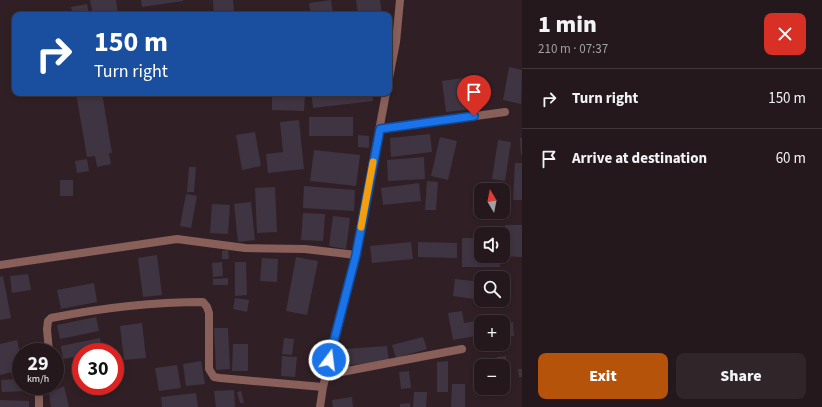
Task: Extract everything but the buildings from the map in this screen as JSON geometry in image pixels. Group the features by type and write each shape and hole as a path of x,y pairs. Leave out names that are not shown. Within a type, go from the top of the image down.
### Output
{"street":[{"path":"392,63 396,42 400,0"},
{"path":"320,407 323,387 356,255 386,96"},
{"path":"380,129 505,112"},
{"path":"0,265 177,239 245,248 305,249 356,255"},
{"path":"48,343 47,329 48,321 51,318 87,311 180,302 203,302 209,313 209,369 214,377 323,387"},
{"path":"326,375 462,349"},
{"path":"39,395 39,407"}],"slow traffic":[{"path":"361,227 373,162"}],"route":[{"path":"329,360 356,255 380,129 474,116"}]}
